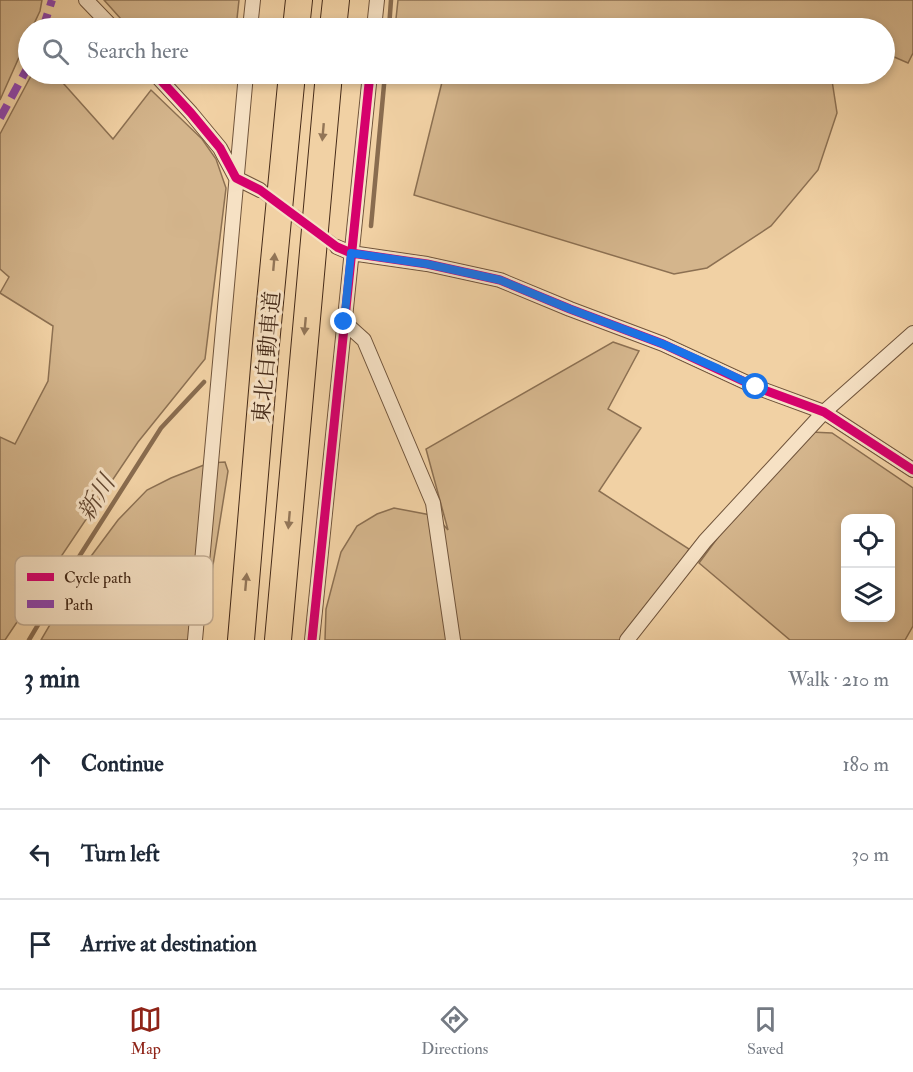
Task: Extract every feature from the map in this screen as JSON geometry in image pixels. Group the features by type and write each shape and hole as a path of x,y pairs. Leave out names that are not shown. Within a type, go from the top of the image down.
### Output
{"highway":[{"path":"298,18 299,0"},
{"path":"334,18 336,0"},
{"name":"東北自動車道","path":"241,640 291,84"},
{"name":"東北自動車道","path":"278,640 327,84"}],"street":[{"path":"86,0 103,18"},
{"path":"251,18 252,0"},
{"path":"375,18 377,0"},
{"path":"164,84 220,148 236,178 260,190"},
{"path":"202,556 245,84"},
{"path":"312,640 369,84"},
{"path":"337,247 351,253 427,264 500,280 663,344 756,387 824,412 913,470"},
{"path":"344,322 364,340 433,503 453,640"},
{"path":"627,640 705,541 824,412 913,333"},
{"path":"195,640 196,625"}],"shaded area":[{"path":"0,0 42,0 37,18 18,18 18,60 0,100"},
{"path":"104,0 239,0 237,18 120,18"},
{"path":"398,0 913,0 913,53 908,63 895,57 895,18 396,18"},
{"path":"27,84 64,84 113,139 151,90 202,139 216,159 226,188 205,359 138,442 61,556 15,556 15,625 5,640 0,640 0,437 15,444 48,381 53,326 0,293 9,277 0,269 0,134"},
{"path":"442,84 833,84 837,113 818,170 771,226 707,268 674,274 414,195"},
{"path":"613,342 639,351 608,409 641,428 599,491 689,549 668,589 621,640 325,640 326,609 341,552 357,526 377,514 394,508 436,516 448,530 426,449"},
{"path":"810,432 832,433 913,488 913,626 905,640 790,640 699,563 739,509"},
{"path":"225,462 228,471 213,565 213,556 91,556 118,520 147,490 209,463"},
{"path":"50,625 203,625 201,640 41,640"}],"waterway":[{"name":"新川","path":"390,18 391,0"},
{"name":"新川","path":"371,226 384,84"},
{"name":"新川","path":"80,556 161,428 204,382"},
{"name":"新川","path":"29,640 38,625"}],"tunnel":[{"path":"260,190 337,247"}],"marked path":[{"path":"46,18 52,0"},
{"path":"0,118 19,84"}],"cycle path":[{"path":"164,84 220,148 236,178 260,190 337,247 351,253 427,264 500,280 663,344 756,387 824,412 913,470"},
{"path":"312,640 369,84"}],"route":[{"path":"344,322 351,253 427,264 500,280 663,344 756,387"}]}
